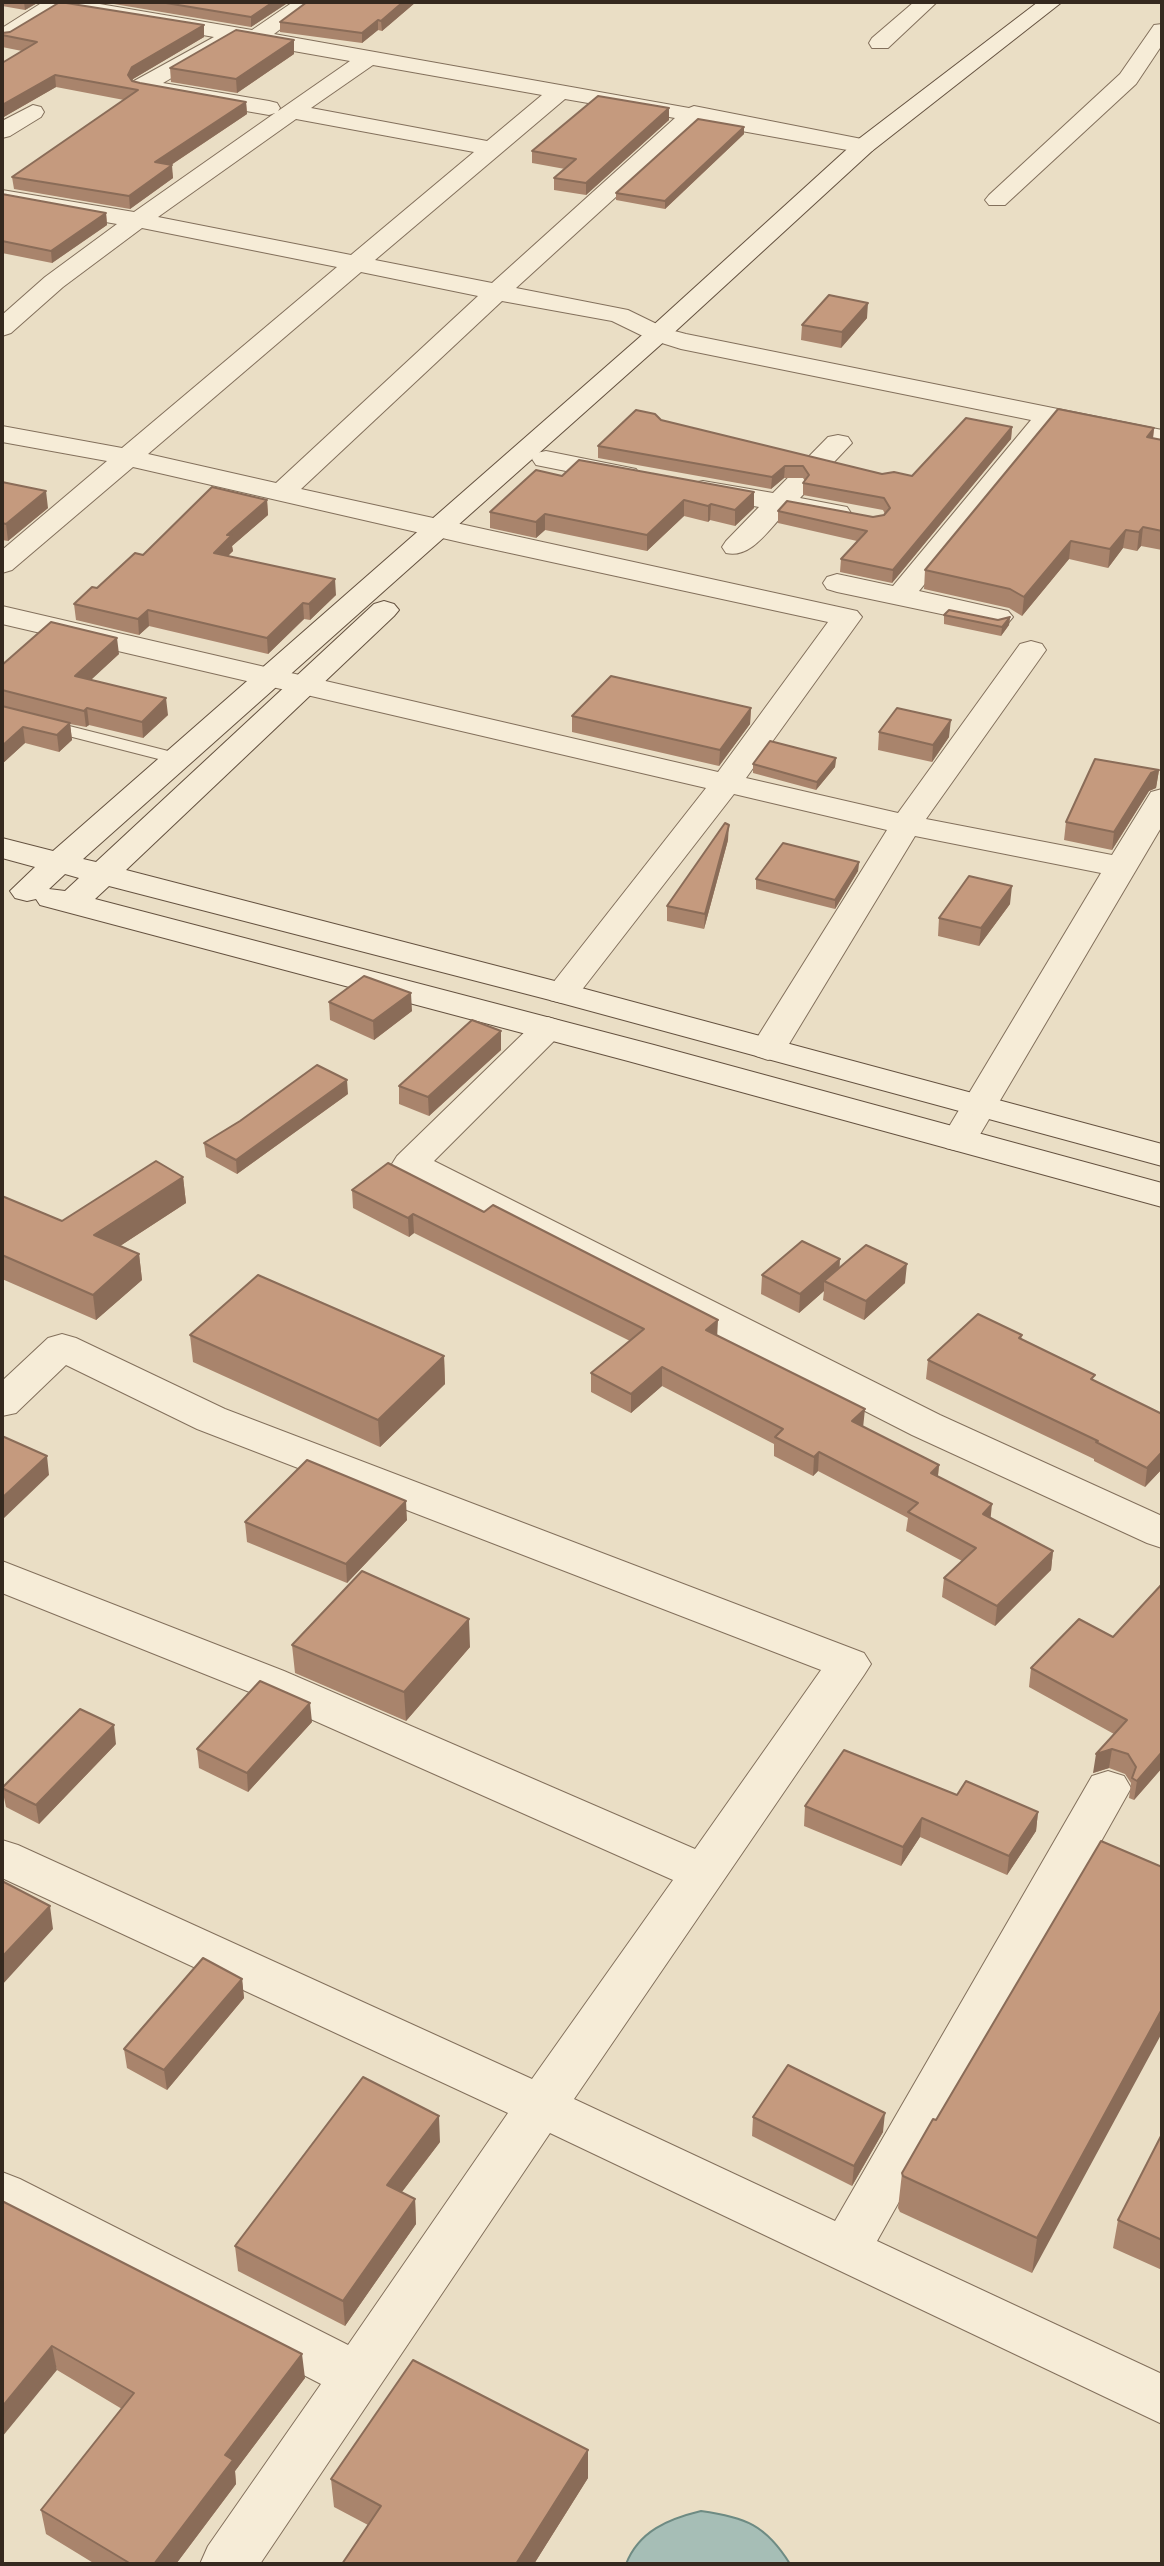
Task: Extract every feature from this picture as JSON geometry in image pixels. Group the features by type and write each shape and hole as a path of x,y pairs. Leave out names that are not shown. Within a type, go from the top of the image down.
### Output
{"street":[{"path":"2,37 55,2 694,113 863,146"},
{"path":"255,38 306,2"},
{"path":"880,43 926,2"},
{"path":"14,888 59,863 271,676 450,532 546,459 863,146 1051,2"},
{"path":"72,903 305,684 450,532 884,151 1077,2"},
{"path":"997,200 1128,79 1162,30"},
{"path":"232,34 142,86 269,107"},
{"path":"7,320 138,220 368,58"},
{"path":"2,564 560,91"},
{"path":"2,106 33,112 2,131"},
{"path":"294,112 493,149"},
{"path":"281,493 694,113"},
{"path":"2,197 138,220 618,315 669,338 1162,438"},
{"path":"901,596 1049,415"},
{"path":"2,434 127,457 450,532 847,617 726,783 562,993"},
{"path":"736,547 777,502 833,457 789,452"},
{"path":"546,459 859,517"},
{"path":"837,583 998,617"},
{"path":"2,615 906,825 1121,867"},
{"path":"768,1049 906,825 1031,650"},
{"path":"959,1140 1162,799"},
{"path":"2,848 562,993 1162,1155"},
{"path":"14,888 548,1028 1162,1195"},
{"path":"548,1028 410,1164 926,1425 1162,1533"},
{"path":"2,1403 62,1347 211,1419 849,1664 541,2106 228,2564"},
{"path":"2,1576 268,1682 703,1873"},
{"path":"845,2250 1108,1788"},
{"path":"2,1858 541,2106 1162,2400"},
{"path":"2,2194 357,2376"}],"lane":[{"path":"2,714 178,759"}],"water":[{"path":"701,2511 730,2516 753,2525 772,2540 790,2564 626,2564 639,2543 656,2528"}],"building":[{"path":"60,2 204,25 132,67 128,75 132,81 140,83 246,102 155,162 172,165 129,196 12,177 138,90 55,75 2,105 2,63 37,42 2,33 10,32"},
{"path":"160,2 273,2 251,17"},
{"path":"307,2 403,2 362,33 280,22"},
{"path":"236,30 294,40 236,79 170,68"},
{"path":"598,96 669,108 586,183 554,178 576,159 532,151"},
{"path":"698,119 744,127 665,201 616,193"},
{"path":"2,194 106,213 51,251 2,241"},
{"path":"829,295 868,303 842,332 802,325"},
{"path":"1058,409 1154,428 1147,437 1162,440 1162,531 1143,527 1139,532 1126,530 1110,549 1071,541 1024,597 1010,589 925,570"},
{"path":"636,410 655,414 661,420 882,474 894,472 912,476 966,418 1012,427 893,570 841,559 867,531 778,511 787,501 873,517 884,515 890,508 884,498 803,483 809,475 803,466 785,466 772,477 598,446"},
{"path":"579,460 754,492 735,510 684,500 647,535 545,514 536,522 490,512 536,470 562,476"},
{"path":"2,482 46,491 6,524 2,523"},
{"path":"212,487 267,500 227,535 232,535 214,553 335,579 309,604 303,603 267,638 148,610 138,619 74,604 92,587 97,588 135,553 143,555"},
{"path":"949,610 998,620 1010,617 1002,627 944,615"},
{"path":"51,622 117,638 75,676 166,698 142,722 87,708 84,711 2,690 2,665"},
{"path":"611,676 751,708 720,750 572,716"},
{"path":"2,706 70,723 57,735 23,727 2,746"},
{"path":"897,708 951,720 933,745 879,732"},
{"path":"770,741 836,758 817,782 753,764"},
{"path":"1095,759 1159,770 1151,773 1114,832 1066,822"},
{"path":"725,823 729,825 705,914 667,906"},
{"path":"783,843 859,862 835,900 756,879"},
{"path":"969,876 1012,886 981,928 939,918"},
{"path":"364,976 411,993 373,1021 329,1002"},
{"path":"472,1020 501,1031 428,1097 399,1086"},
{"path":"317,1065 347,1080 236,1160 204,1143 240,1121"},
{"path":"156,1161 183,1177 94,1235 139,1254 93,1295 2,1255 2,1196 62,1221"},
{"path":"388,1163 484,1212 493,1205 718,1320 706,1330 865,1409 852,1421 939,1465 931,1473 992,1504 983,1514 1053,1551 997,1606 944,1578 976,1548 908,1512 918,1503 819,1452 814,1457 775,1437 783,1429 662,1367 631,1394 591,1373 644,1329 413,1214 408,1218 352,1190"},
{"path":"802,1241 840,1259 800,1294 762,1275"},
{"path":"866,1245 907,1264 866,1301 824,1281"},
{"path":"258,1275 444,1356 378,1420 190,1335"},
{"path":"978,1314 1022,1335 1019,1338 1095,1375 1091,1379 1162,1414 1162,1452 1147,1468 1096,1442 1098,1441 928,1360"},
{"path":"2,1436 47,1456 2,1498"},
{"path":"307,1460 406,1501 346,1564 245,1522"},
{"path":"362,1571 469,1619 404,1692 292,1645"},
{"path":"1162,1584 1162,1752 1137,1781 1132,1778 1136,1767 1128,1754 1112,1749 1096,1754 1127,1720 1031,1668 1079,1619 1113,1637"},
{"path":"260,1681 310,1703 247,1773 197,1749"},
{"path":"80,1709 114,1725 36,1805 2,1788"},
{"path":"844,1750 957,1795 966,1781 1038,1812 1009,1856 922,1818 903,1847 805,1806"},
{"path":"1101,1841 1162,1867 1162,2009 1037,2238 903,2176 902,2173"},
{"path":"2,1881 50,1906 2,1957"},
{"path":"203,1958 242,1979 164,2070 124,2049"},
{"path":"788,2065 885,2113 854,2166 753,2117"},
{"path":"363,2077 439,2116 387,2185 415,2199 343,2301 235,2246"},
{"path":"1162,2134 1162,2240 1118,2220"},
{"path":"2,2201 302,2354 225,2455 233,2460 154,2564 131,2564 41,2510 134,2393 52,2346 2,2407"},
{"path":"413,2360 588,2450 516,2564 342,2564 381,2506 331,2479"}]}
